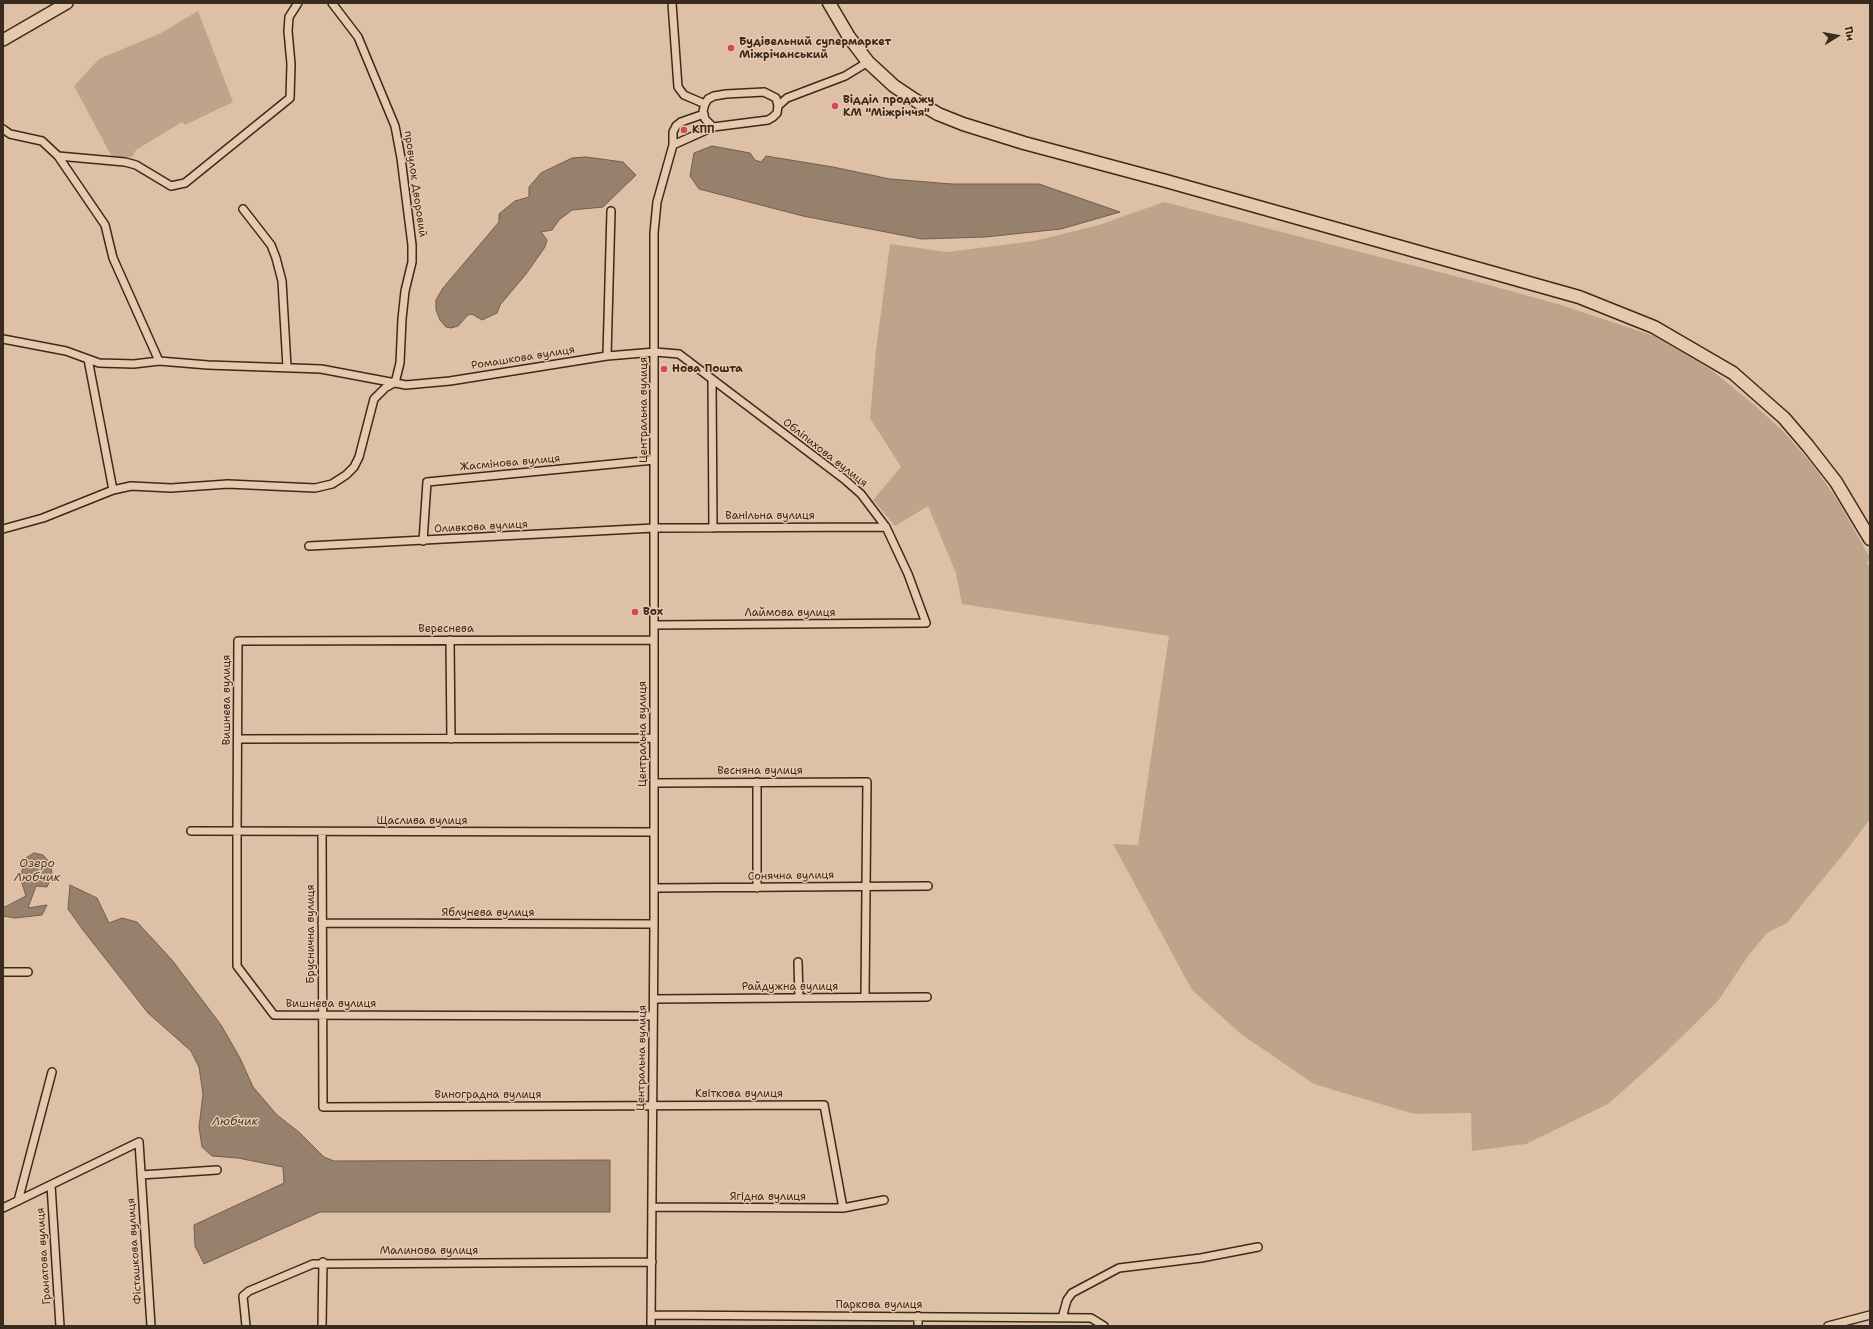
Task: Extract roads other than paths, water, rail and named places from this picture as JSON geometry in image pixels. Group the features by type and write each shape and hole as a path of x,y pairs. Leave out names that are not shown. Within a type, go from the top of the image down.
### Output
{"main road":[{"path":"829,3 849,37 868,62 894,86 938,114 963,124 1018,141 1579,297 1654,327 1733,373 1784,418 1836,482 1870,539"}],"street":[{"path":"3,40 67,3"},
{"path":"58,156 125,162 136,165 171,186 185,183 290,98 291,64 288,31 289,17 298,3"},
{"name":"провулок Дворовий","path":"332,3 358,37 395,126 401,158 412,245 412,262 405,292 400,363 395,383"},
{"path":"672,3 678,87 684,95 705,104"},
{"path":"713,127 705,119 704,114 705,104 708,99 714,96 764,92 776,98 787,98 845,76 868,62"},
{"path":"673,145 713,127 768,120 776,113 778,106 776,98"},
{"path":"778,106 787,98"},
{"name":"Центральна вулиця","path":"651,1326 654,999 654,233 658,202 673,145 673,132 676,126 681,122 704,114"},
{"path":"3,129 10,134 42,141 58,156 105,225 113,258 160,361"},
{"path":"243,209 271,245 276,258 282,281 287,367"},
{"path":"607,356 611,211"},
{"name":"Ромашкова вулиця","path":"3,339 66,351 99,363 114,364 160,361 208,365 321,369 406,385 450,381 607,356 655,352"},
{"name":"Обліпихова вулиця","path":"655,352 679,354 844,479 861,494 886,527 908,574 926,623"},
{"path":"88,360 113,490"},
{"path":"712,380 713,528"},
{"path":"3,529 43,518 113,490 131,486 172,488 228,484 314,488 332,484 346,476 354,467 359,457 374,399 386,388 395,383"},
{"name":"Жасмінова вулиця","path":"423,541 427,482 654,460"},
{"name":"Ванільна вулиця","path":"654,528 886,527"},
{"name":"Оливкова вулиця","path":"309,546 654,528"},
{"name":"Лаймова вулиця","path":"654,625 926,623"},
{"path":"450,640 451,738"},
{"name":"Вереснева","path":"238,641 654,640"},
{"name":"Вишнева вулиця","path":"238,641 237,966 274,1015 653,1016"},
{"path":"238,739 654,738"},
{"path":"756,782 757,888"},
{"name":"Весняна вулиця","path":"654,783 867,782 866,886"},
{"name":"Щаслива вулиця","path":"191,831 653,832"},
{"name":"Бруснична вулиця","path":"322,832 323,1107"},
{"path":"866,886 866,997"},
{"name":"Сонячна вулиця","path":"654,888 928,886"},
{"name":"Яблунева вулиця","path":"322,924 654,924"},
{"path":"798,962 799,998"},
{"path":"3,972 28,972"},
{"name":"Райдужна вулиця","path":"654,999 926,997"},
{"path":"18,1201 52,1072"},
{"name":"Виноградна вулиця","path":"323,1107 653,1105"},
{"name":"Квіткова вулиця","path":"653,1105 824,1105 843,1208"},
{"name":"Фісташкова вулиця","path":"51,1185 139,1142 151,1326"},
{"path":"142,1175 217,1170"},
{"path":"3,1208 51,1185"},
{"name":"Гранатова вулиця","path":"51,1185 60,1326"},
{"name":"Ягідна вулиця","path":"652,1207 843,1208 884,1200"},
{"path":"1062,1318 1067,1300 1072,1293 1119,1268 1201,1258 1258,1247"},
{"path":"322,1326 323,1262"},
{"name":"Малинова вулиця","path":"246,1326 243,1296 249,1291 312,1264 323,1262 652,1262"},
{"name":"Паркова вулиця","path":"652,1315 1091,1318 1104,1326"},
{"path":"1828,1326 1870,1315"},
{"path":"918,1316 918,1326"}],"water":[{"path":"712,146 750,153 755,160 761,162 766,156 833,167 890,179 952,184 1039,184 1120,212 1061,229 985,237 922,239 803,216 699,189 690,176 694,153"},
{"path":"586,157 623,162 636,175 603,207 572,210 559,220 552,230 541,232 547,240 545,247 526,274 500,305 497,313 482,320 472,314 468,315 458,326 451,328 446,327 440,320 436,310 436,300 443,288 499,222 499,214 515,201 529,197 529,187 541,173 572,158"},
{"name":"Озеро Любчик","path":"34,853 43,855 51,864 52,875 47,887 36,886 28,908 47,905 42,915 15,918 3,916 3,906 5,907 26,896 20,877 26,858"},
{"name":"Любчик","path":"70,885 97,898 109,923 122,918 137,922 172,960 221,1025 240,1058 253,1087 277,1115 300,1133 324,1157 334,1161 610,1160 610,1212 320,1212 204,1264 195,1246 194,1225 284,1183 283,1167 238,1158 212,1156 202,1147 199,1127 203,1094 199,1067 191,1051 148,1013 83,930 68,909"}],"place":[{"name":"Будівельний супермаркет Міжрічанський","path":"731,48"},
{"name":"Відділ продажу КМ \"Міжріччя\"","path":"835,106"},
{"name":"КПП","path":"684,130"},
{"name":"Нова Пошта","path":"664,369"},
{"name":"Box","path":"635,612"}]}
